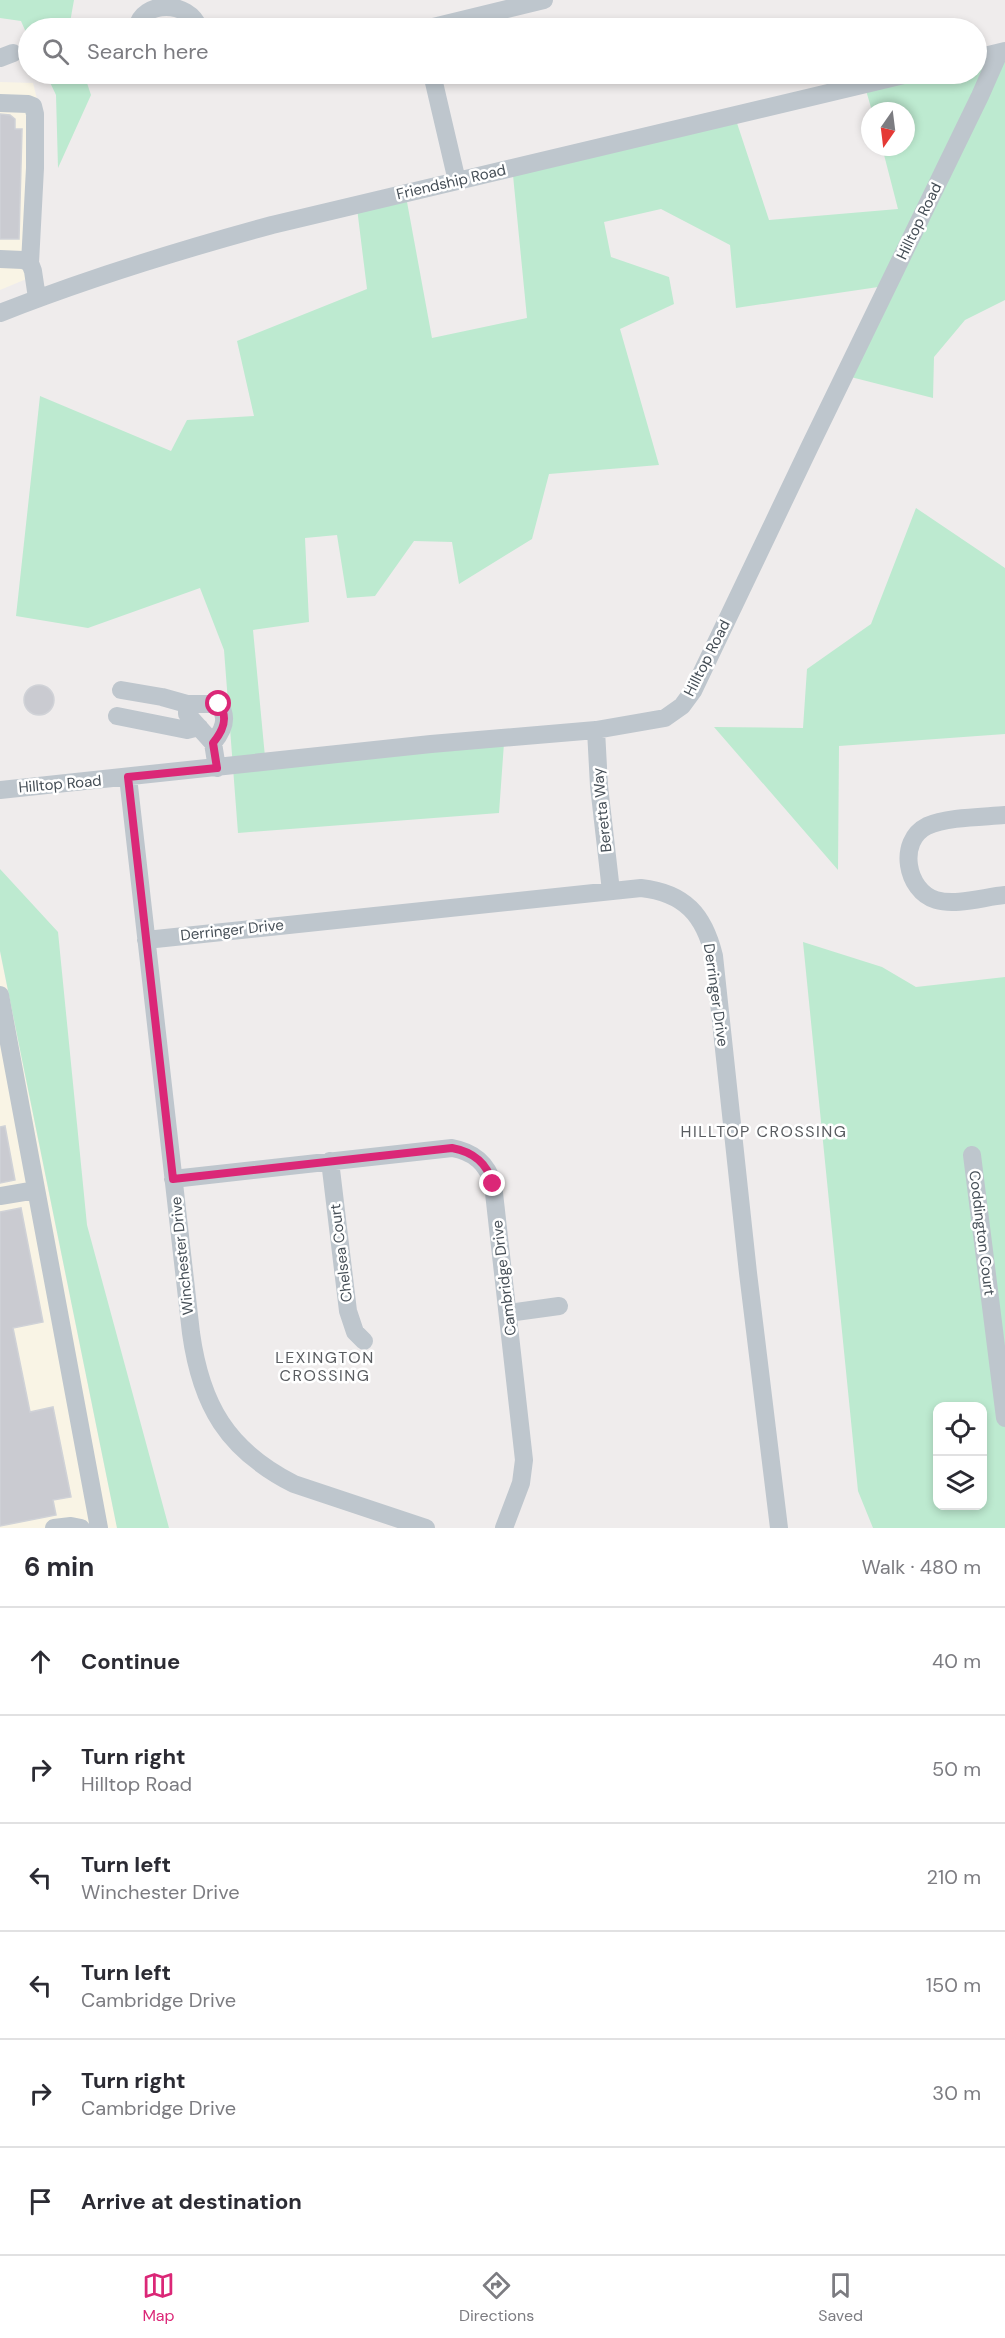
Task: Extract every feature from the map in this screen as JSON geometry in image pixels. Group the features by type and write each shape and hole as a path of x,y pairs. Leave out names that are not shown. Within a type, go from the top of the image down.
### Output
{"street":[{"path":"470,18 544,0"},
{"path":"140,18 145,10 155,3 164,1 186,6 195,18"},
{"path":"987,55 1002,52"},
{"name":"Hilltop Road","path":"987,83 1002,52"},
{"path":"434,84 457,181"},
{"name":"Friendship Road","path":"0,313 37,298 196,246 336,208 866,84"},
{"name":"Hilltop Road","path":"0,790 431,744 596,730 665,718 682,706 693,691 987,84"},
{"path":"0,103 28,104 33,106 35,114 30,263 37,298"},
{"path":"1,262 23,260 30,263"},
{"path":"121,690 187,704 219,704 224,711 224,724 221,734 213,743"},
{"path":"187,704 187,714 213,743 217,768"},
{"path":"117,716 187,730 199,727"},
{"name":"Beretta Way","path":"596,730 599,786 611,891"},
{"name":"Winchester Drive","path":"128,777 195,1365 201,1384 219,1420 246,1453 276,1475 294,1484 426,1528"},
{"path":"1005,814 938,822 927,826 914,838 909,858 912,880 918,889 929,898 950,902 1005,895"},
{"name":"Derringer Drive","path":"146,940 641,888 657,890 676,897 694,911 710,939 714,956 746,1261 779,1528"},
{"path":"0,995 99,1528"},
{"name":"Cambridge Drive","path":"173,1179 452,1148 463,1150 477,1157 488,1170 493,1184 524,1460 521,1483 504,1528"},
{"name":"Coddington Court","path":"972,1155 1005,1418"},
{"name":"Chelsea Court","path":"330,1161 348,1311 355,1332 364,1341"},
{"path":"0,1196 36,1190"},
{"path":"508,1313 559,1306"},
{"path":"54,1528 71,1526 81,1528"}],"shaded area":[{"path":"0,82 33,84 40,111 36,275 0,290"},
{"path":"0,952 117,1528 0,1528"}],"green space":[{"path":"0,0 74,0 71,18 18,18 18,21 0,18"},
{"path":"1005,45 1005,300 965,320 934,357 933,398 843,375 885,286 736,308 730,245 661,209 604,222 611,257 669,277 674,304 620,329 659,465 549,474 532,539 459,584 452,542 414,541 375,596 347,598 337,535 305,538 309,622 253,630 265,757 505,729 499,813 238,833 224,650 200,588 88,628 16,616 40,396 171,451 187,420 254,416 237,341 367,289 356,200 405,191 432,338 527,318 512,165 733,111 769,220 898,209 884,156 915,156 915,102 869,102 864,84 987,84 987,50"},
{"path":"51,84 87,84 91,95 58,168 56,95"},
{"path":"916,508 1005,568 1005,734 839,746 838,870 714,727 803,728 807,669 871,624"},
{"path":"0,869 58,932 87,1225 169,1528 117,1528 0,951"},
{"path":"803,942 882,967 916,987 1005,977 1005,1528 873,1528 858,1491"}],"building":[{"path":"0,114 10,115 15,119 15,129 22,129 19,239 0,239"},
{"path":"39,685 50,689 54,700 50,711 39,715 28,711 24,700 28,689"},
{"path":"5,1126 15,1180 0,1183 0,1127"},
{"path":"21,1208 43,1322 13,1328 30,1412 53,1407 71,1497 53,1500 56,1515 0,1526 0,1212"}],"district":[{"name":"HILLTOP CROSSING","path":"764,1131"},
{"name":"LEXINGTON CROSSING","path":"325,1366"}],"route":[{"path":"219,704 224,711 224,724 221,734 213,743 217,768 128,777 173,1179 452,1148 463,1150 485,1164 493,1184"}]}
